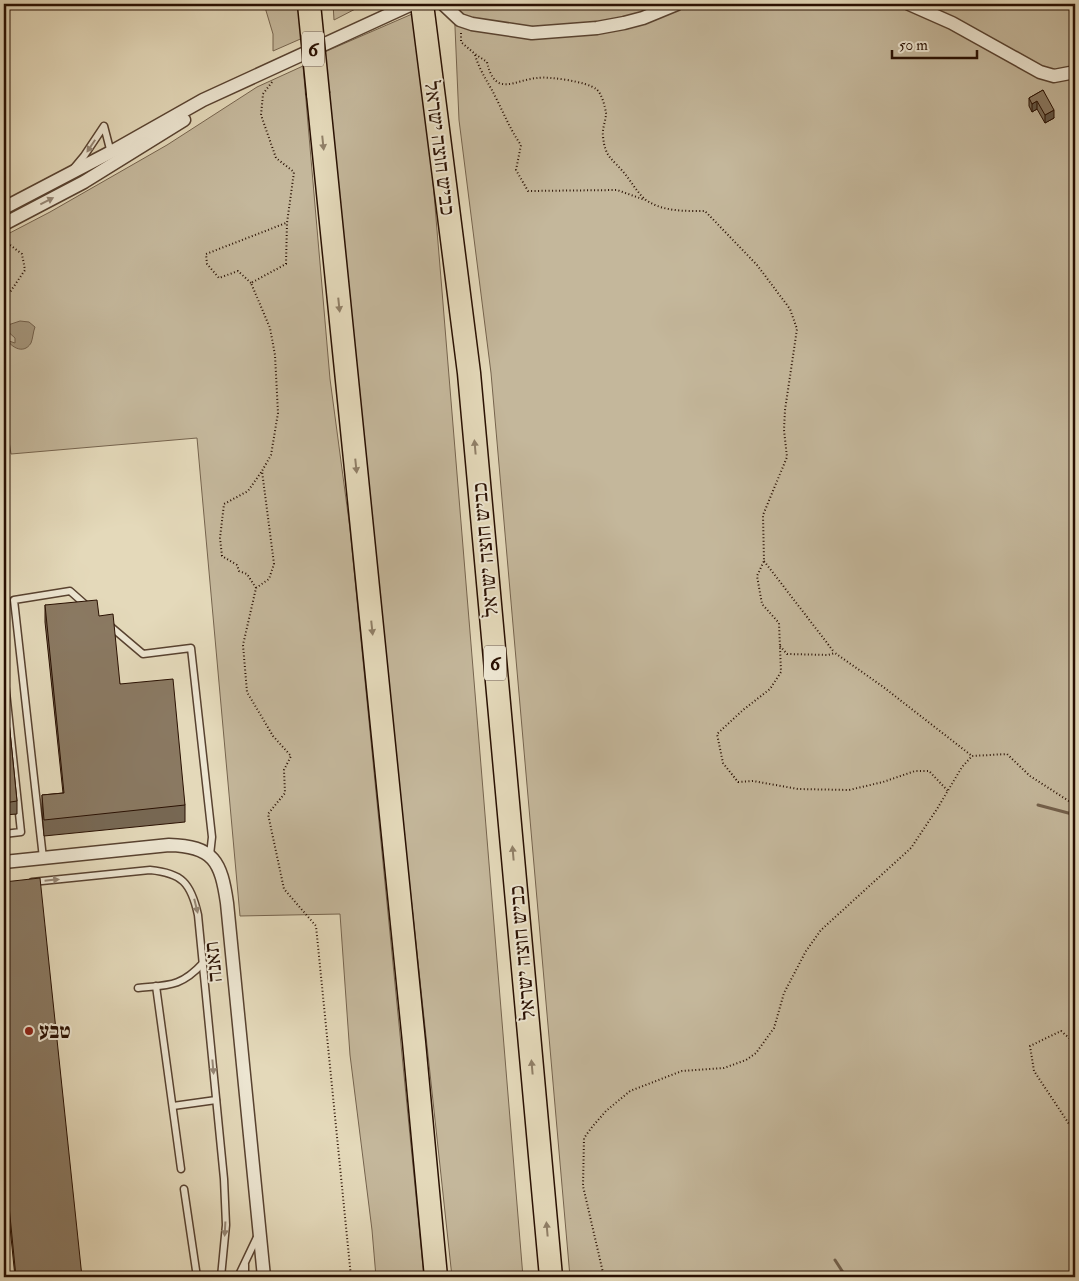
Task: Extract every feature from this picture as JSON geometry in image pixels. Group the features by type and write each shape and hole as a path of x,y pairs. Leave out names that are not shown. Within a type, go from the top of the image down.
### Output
{"highway":[{"name":"6","path":"309,4 415,1051 436,1277"},
{"name":"כביש חוצה ישראל","path":"422,4 469,374 551,1277"}],"street":[{"path":"4,208 111,152 203,100 412,4"},
{"path":"443,4 460,20 472,24 532,33 597,28 624,23 643,18 676,4"},
{"path":"909,4 952,23 1040,72 1054,76 1075,72"},
{"path":"4,224 84,182 201,109 286,61"},
{"path":"4,862 170,845 195,848 210,856"},
{"name":"תאנה","path":"210,856 220,872 227,903 264,1277"}],"lane":[{"path":"67,175 84,156 104,126 111,152 109,167"},
{"path":"43,858 14,600 70,591 92,610"},
{"path":"106,622 143,654 190,648 212,837 210,856"},
{"path":"4,673 21,832 4,834"},
{"path":"23,883 150,870 166,872 188,885 194,898 198,915 224,1178 226,1218 221,1277"},
{"path":"138,988 176,984 193,974 203,962"},
{"path":"156,986 181,1169"},
{"path":"173,1106 216,1100"},
{"path":"184,1189 197,1277"},
{"path":"238,1277 259,1234"},
{"path":"245,1277 246,1259"}],"path":[{"path":"461,42 487,62 490,74 497,81 508,85 538,78 583,83 596,88 600,93 606,113 602,133 605,153 624,173 645,200"},
{"path":"475,54 480,72 521,146 516,170 528,191 617,190 671,210 705,212 757,265 790,309 797,328 785,410 784,430 787,457 763,515 764,561 757,576 762,604 779,623 781,672 770,689 717,734 723,763 738,782 754,781 798,789 849,790 915,771 928,771 948,791"},
{"path":"252,284 286,264 287,223 294,172 276,158 260,115 263,94 286,61"},
{"path":"256,588 248,574 239,571 237,565 222,556 220,538 224,504 248,491 262,472 271,455 278,414 275,355 270,328 252,284 238,271 219,278 207,264 206,254 287,223"},
{"path":"4,237 6,242 22,254 25,270 4,301"},
{"path":"262,472 274,564 269,579 256,588 243,645 247,692 274,736 291,756 284,770 285,793 268,814 284,889 316,926 351,1277"},
{"path":"764,561 835,653 882,686 972,756 1007,754 1030,776 1075,805"},
{"path":"780,646 787,654 828,655 835,653"},
{"path":"604,1277 583,1186 584,1138 606,1110 630,1091 682,1071 724,1068 746,1060 756,1053 774,1028 784,993 806,951 821,930 911,848 962,767 972,756"},
{"path":"1075,1043 1060,1032 1030,1046 1034,1071 1075,1133"}],"shaded area":[{"path":"264,4 302,4 305,37 273,51 273,34"},
{"path":"333,4 365,4 334,20"},
{"path":"454,4 1075,4 1075,1277 570,1277 491,373 459,120"},
{"path":"419,11 523,1277 452,1277 320,54"},
{"path":"303,66 330,379 350,529 424,1277 376,1277 350,1055 340,914 240,916 197,438 11,454 4,408 4,236 167,145 257,87"},
{"path":"20,321 29,322 35,327 31,343 24,349 13,346 7,340 5,336 9,341 15,343 15,338 5,329 8,325"}],"building":[{"path":"1043,90 1054,110 1045,115 1037,101 1032,104 1029,98"},
{"path":"97,600 99,616 113,614 120,684 173,679 185,805 44,820 42,795 64,793 45,605"},
{"path":"4,672 17,801 4,803"},
{"name":"טבע","path":"40,878 82,1277 16,1277 4,1155 4,882"}],"waterway":[{"path":"1038,805 1075,816"},
{"path":"835,1260 846,1277"}],"place":[{"name":"טבע","path":"29,1031"}]}
